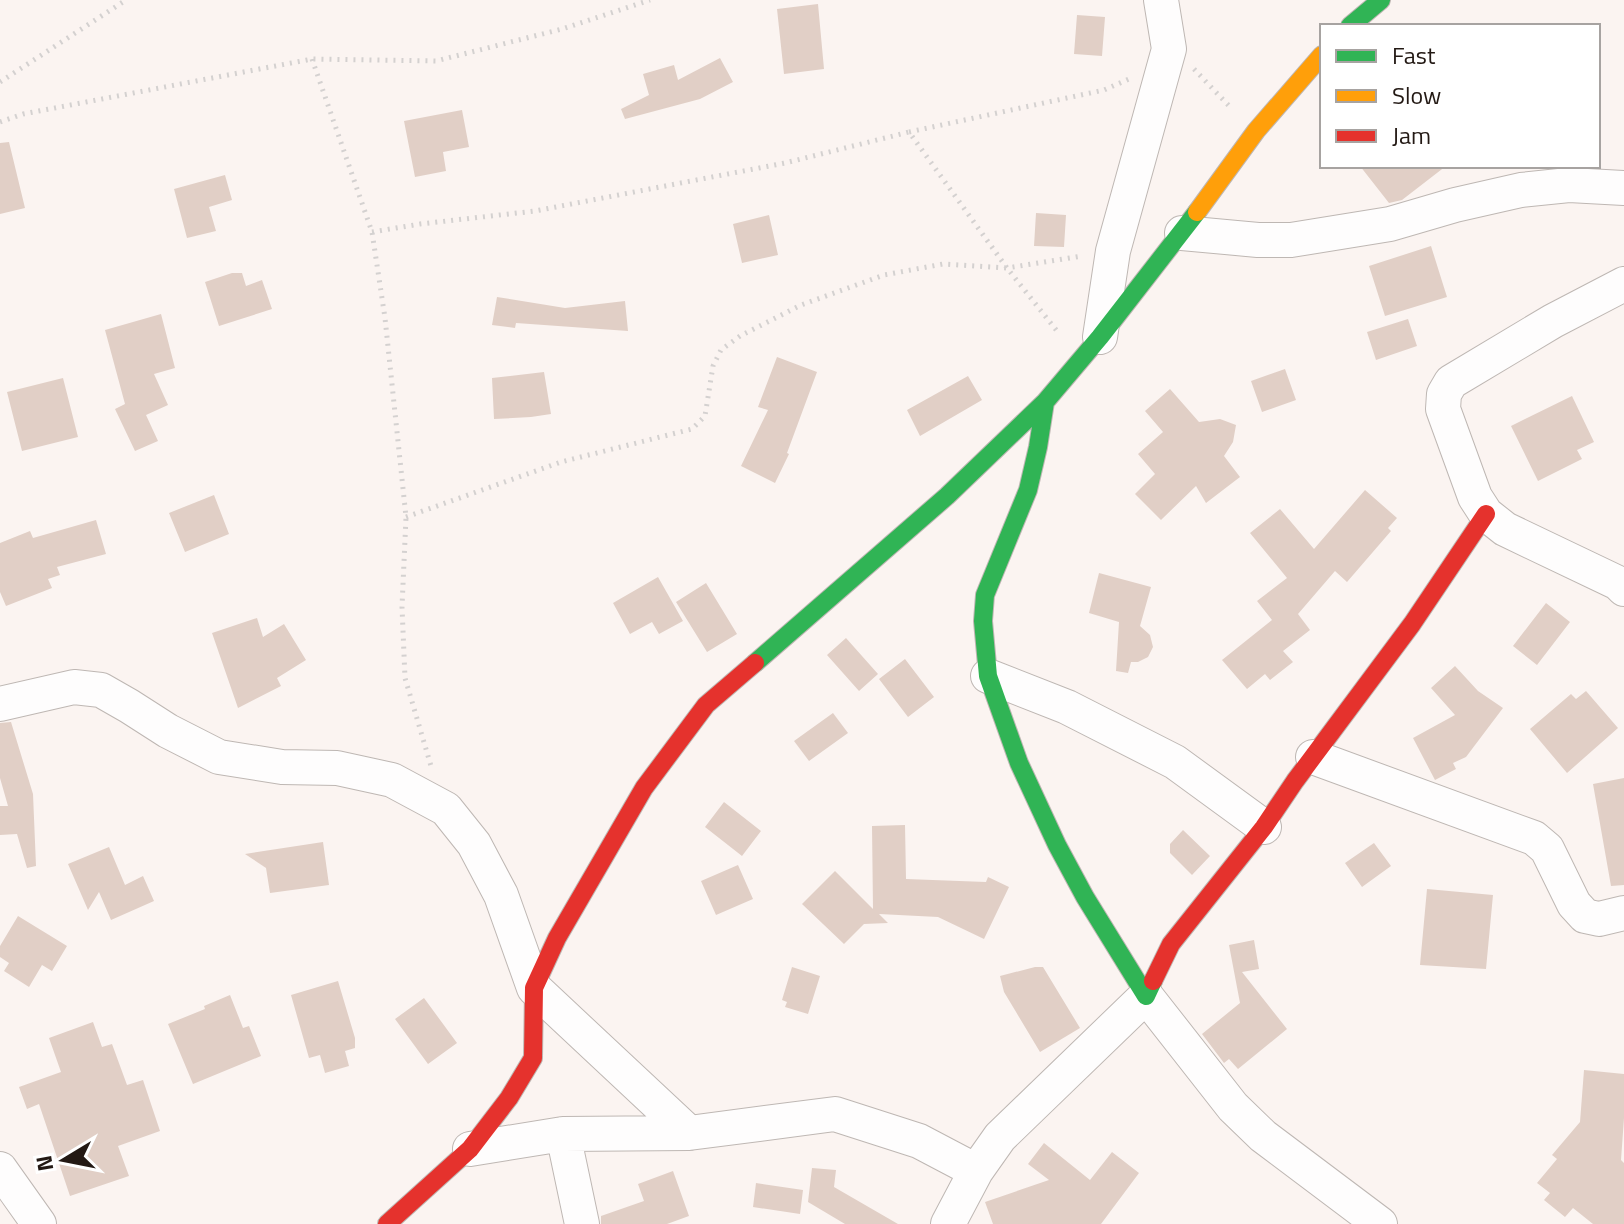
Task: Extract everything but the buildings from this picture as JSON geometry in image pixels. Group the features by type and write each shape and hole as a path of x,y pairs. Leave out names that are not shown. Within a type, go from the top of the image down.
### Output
{"street":[{"path":"1090,349 1113,251 1169,49 1161,0"},
{"path":"1352,24 1381,0"},
{"path":"534,988 557,938 644,788 706,705 947,496 1045,402 1182,233 1256,131 1320,57"},
{"path":"1182,233 1291,240 1390,224 1521,190 1569,185 1624,188"},
{"path":"1624,284 1553,321 1451,382 1444,394 1443,409 1475,497 1486,514 1505,529 1618,583 1624,589"},
{"path":"1045,402 1028,490 985,595 983,621 988,676 1019,763 1085,897 1146,996 1233,1107 1342,1212 1380,1224"},
{"path":"948,1224 976,1171 1000,1137 1146,996 1171,944 1264,827 1412,624 1486,514"},
{"path":"988,676 1067,707 1175,762 1264,827"},
{"path":"0,704 74,687 101,690 168,731 219,757 282,767 337,768 392,780 446,809 474,844 501,895 534,988 533,1058 509,1098 470,1149 387,1224"},
{"path":"1313,757 1534,838 1547,849 1574,904 1585,916 1599,919 1624,913"},
{"path":"534,988 689,1133"},
{"path":"470,1149 563,1134 689,1133 835,1114 919,1141 976,1171"},
{"path":"563,1134 582,1224"},
{"path":"0,1169 39,1224"}],"path":[{"path":"0,82 126,0"},
{"path":"0,122 23,114 312,59 436,61 562,29 650,0"},
{"path":"372,232 535,211 785,163 909,132 1104,90 1139,74 1169,49 1200,74 1232,110 1256,131"},
{"path":"312,59 372,232 385,318 406,517 402,607 405,678 446,809"},
{"path":"909,132 1007,268 1090,349"},
{"path":"406,517 561,462 692,429 705,416 713,366 721,350 740,336 801,305 884,275 943,264 1007,268 1113,251"}],"traffic: fast":[{"path":"1352,24 1381,0"},
{"path":"755,663 947,496 1045,402 1197,212"},
{"path":"1045,402 1028,490 985,595 983,621 988,676 1019,763 1085,897 1146,996 1153,981"}],"traffic: slow":[{"path":"1197,212 1256,131 1320,57"}],"traffic: jam":[{"path":"1153,981 1171,944 1264,827 1412,624 1486,514"},
{"path":"387,1224 470,1149 509,1098 533,1058 534,988 557,938 644,788 706,705 755,663"}]}
